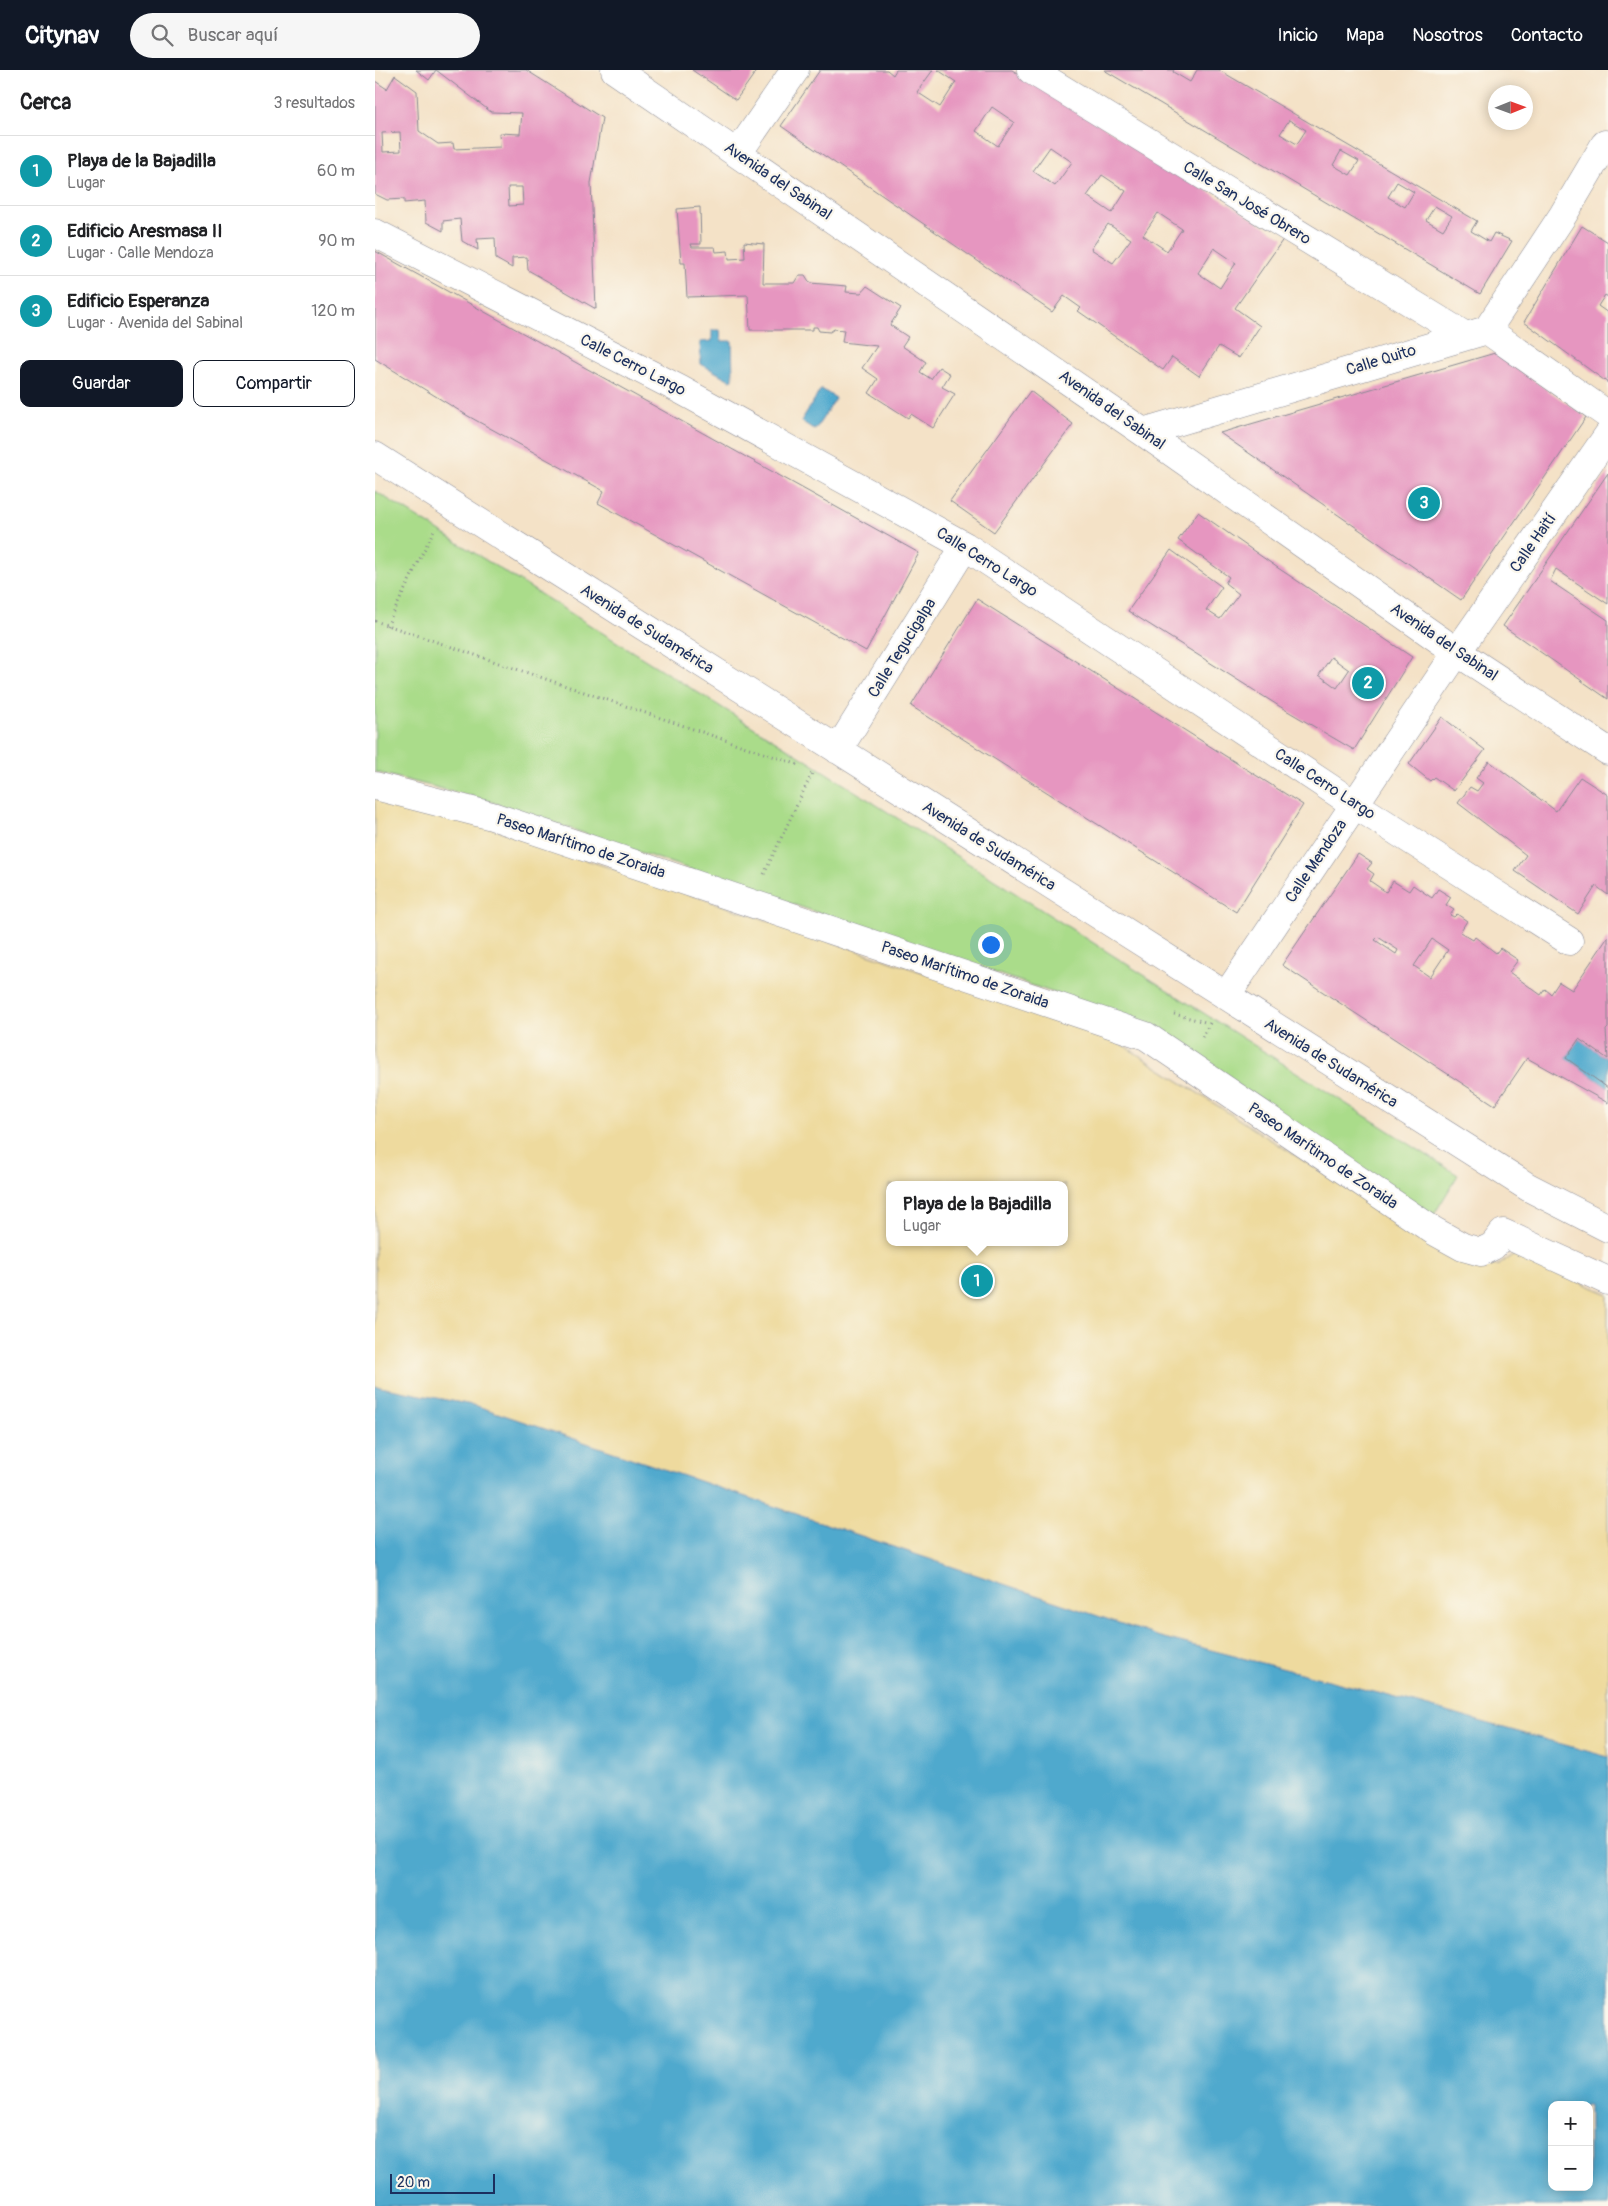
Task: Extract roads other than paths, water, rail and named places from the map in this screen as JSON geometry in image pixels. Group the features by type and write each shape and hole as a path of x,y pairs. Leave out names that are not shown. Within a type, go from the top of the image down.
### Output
{"street":[{"name":"Avenida del Sabinal","path":"615,70 1143,432 1457,652 1608,752"},
{"path":"738,153 795,70"},
{"name":"Calle San José Obrero","path":"1031,70 1476,333 1608,415"},
{"path":"1476,333 1563,215 1605,144 1608,145"},
{"name":"Calle Cerro Largo","path":"375,233 681,390 965,546 1354,804 1569,941"},
{"name":"Calle Quito","path":"1143,432 1476,333"},
{"name":"Calle Haití","path":"1457,652 1608,435"},
{"name":"Avenida de Sudamérica","path":"375,456 1528,1187 1608,1228"},
{"name":"Calle Tegucigalpa","path":"838,750 965,546"},
{"name":"Calle Mendoza","path":"1226,996 1457,652"},
{"name":"Paseo Marítimo de Zoraida","path":"375,786 492,816 1146,1036 1448,1239 1481,1252 1493,1246 1503,1233 1608,1281"}],"water":[{"path":"712,330 720,330 721,341 732,341 733,379 730,380 701,364 700,342 712,341"},
{"path":"821,389 836,398 815,430 801,421"},
{"path":"1579,1039 1608,1059 1608,1088 1566,1058"},
{"path":"375,1386 477,1406 1160,1637 1378,1693 1608,1757 1608,2206 375,2206"}],"place":[{"name":"Edificio Esperanza","path":"1424,503"},
{"name":"Edificio Aresmasa II","path":"1368,683"},
{"name":"Playa de la Bajadilla","path":"977,1281"}]}
